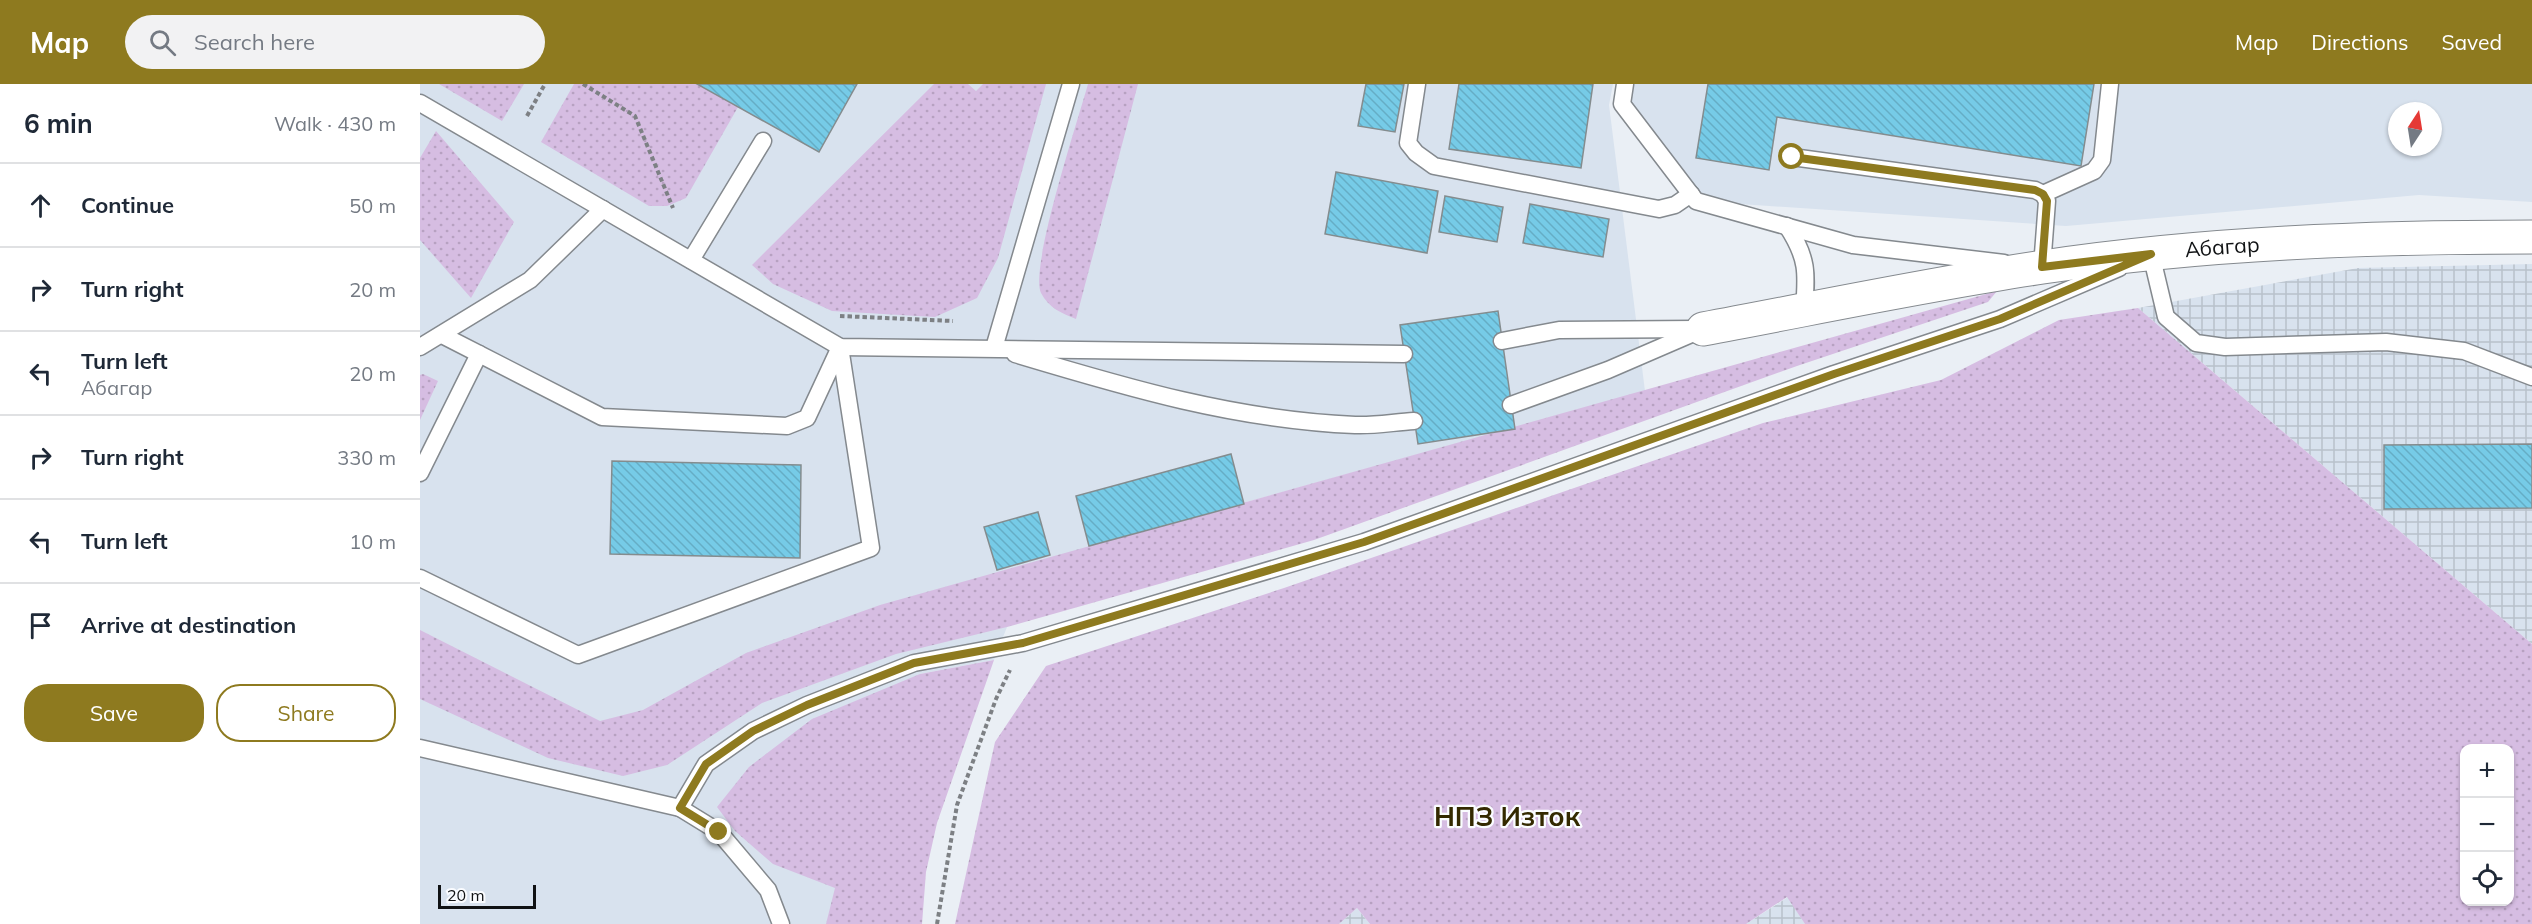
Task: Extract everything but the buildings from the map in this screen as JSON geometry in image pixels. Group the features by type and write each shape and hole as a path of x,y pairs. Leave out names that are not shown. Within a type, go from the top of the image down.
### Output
{"street":[{"name":"Абагар","path":"1703,329 2042,267 2151,254 2422,238 2532,237"}],"lane":[{"path":"994,348 1071,84"},
{"path":"1417,84 1408,143 1416,153 1434,166 1659,209 1675,205 1690,194"},
{"path":"1625,84 1622,104 1696,201 1853,245 2042,267 2047,201 2043,194 2035,190 1792,157"},
{"path":"2043,194 2094,171 2102,160 2110,84"},
{"path":"420,103 840,347 1404,354"},
{"path":"691,260 763,141"},
{"path":"420,347 530,280 603,209"},
{"path":"1787,226 1802,249 1804,257 1807,274 1804,310"},
{"path":"680,808 706,764 753,731 807,705 914,663 1023,643 1364,542 1834,374 2000,319 2151,254 2166,317 2196,343 2225,347 2386,342 2464,351 2532,377"},
{"path":"1502,341 1559,330 1703,329"},
{"path":"1511,405 1608,370 1703,329"},
{"path":"442,335 603,417 787,426 807,418 840,347"},
{"path":"420,578 578,655 871,548 840,347"},
{"path":"994,348 1158,397 1276,419 1357,425 1414,421"},
{"path":"420,473 479,354"},
{"path":"420,748 680,808 719,832 768,890 781,924"}],"path":[{"path":"527,116 545,84"},
{"path":"583,84 635,116 674,208"},
{"path":"836,315 953,321"},
{"path":"937,924 957,805 996,699 1023,643"}],"shaded area":[{"path":"420,84 1613,84 1609,105 1645,391 1089,546 1007,627 994,660 920,674 850,924 420,924"},
{"path":"439,84 524,84 502,121"},
{"path":"574,84 697,84 738,107 686,198 667,206 649,206 541,142"},
{"path":"934,84 968,84 976,91 983,84 1046,84 998,258 977,298 935,317 832,311 773,284 752,265"},
{"path":"1088,84 1138,84 1076,319 1060,312 1048,303 1041,293 1039,278 1048,225"},
{"path":"1625,84 2532,84 2532,202 2419,195 2066,226 1696,201 1622,104"},
{"path":"436,131 514,222 471,298 420,240 420,158"},
{"path":"2532,264 2532,644 2138,308 2358,268"},
{"path":"1997,291 1988,302 1797,366 1314,540 1007,627 896,654 762,703 667,765 623,776 548,758 420,699 420,630 600,721 643,710 746,653 880,605"},
{"path":"2138,308 2532,644 2532,924 1805,924 1787,897 1746,924 1370,924 1357,908 1339,924 955,924 995,742 1046,666 1284,588 1763,423 1941,380 2059,320"},
{"path":"423,374 438,381 420,420 420,375"},
{"path":"994,660 937,823 926,872 922,924 826,924 835,888 773,864 735,831 717,807 749,767 812,719 920,674"},
{"path":"1788,897 1805,924 1746,924"},
{"path":"1357,908 1370,924 1339,924"}],"district":[{"name":"НПЗ Изток","path":"1507,817"}],"route":[{"path":"719,832 680,808 706,764 753,731 807,705 914,663 1023,643 1364,542 1834,374 2000,319 2151,254 2042,267 2047,201 2043,194 2035,190 1792,157"}]}
